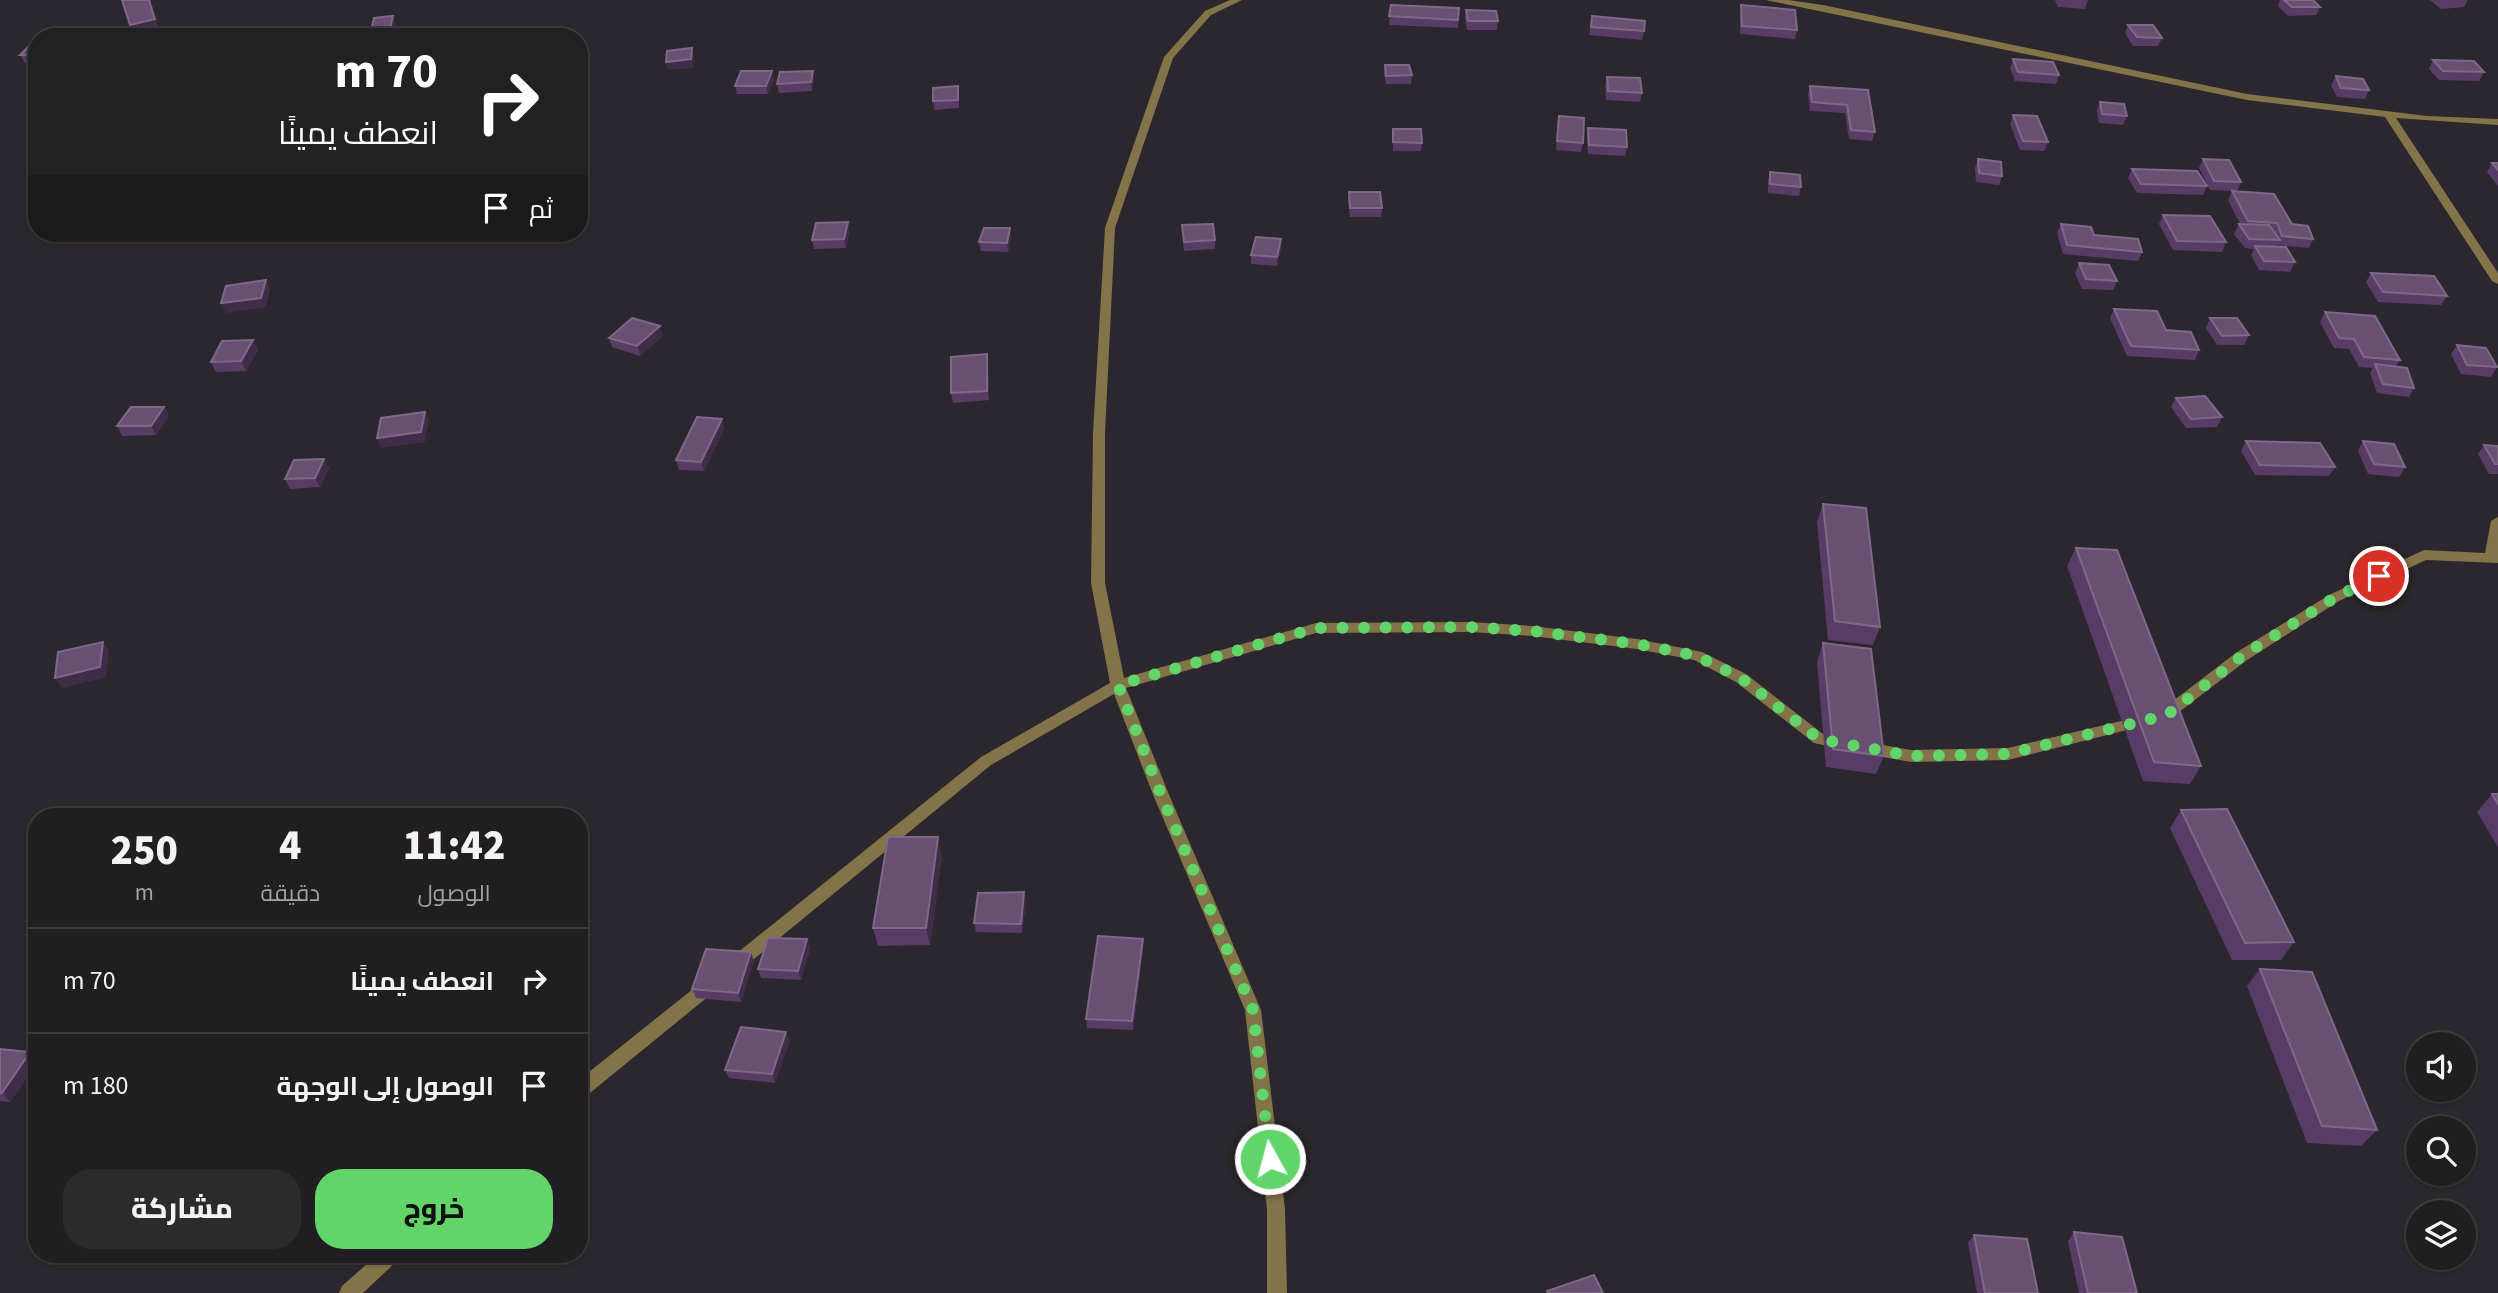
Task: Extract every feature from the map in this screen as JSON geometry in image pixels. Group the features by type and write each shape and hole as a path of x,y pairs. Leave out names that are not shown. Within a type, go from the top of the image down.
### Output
{"street":[{"path":"1238,0 1208,13 1169,57 1110,229 1099,433 1098,583 1118,685 1162,797 1253,1010 1276,1209 1277,1293"},
{"path":"1770,0 1823,8 2247,97 2388,114 2498,122"},
{"path":"2388,114 2498,281"},
{"path":"588,1084 986,761 1118,685 1316,628 1470,627 1532,631 1637,644 1697,656 1741,678 1819,739 1911,756 2008,754 2167,715 2242,656 2334,598 2424,555 2495,558 2498,521"},
{"path":"349,1293 381,1263"}],"building":[{"path":"122,0 149,0 155,19 130,25"},
{"path":"2284,0 2313,0 2320,7 2292,7"},
{"path":"1391,5 1459,8 1458,20 1389,16"},
{"path":"1741,5 1795,10 1797,30 1742,26"},
{"path":"1466,10 1496,11 1498,21 1468,21"},
{"path":"393,16 390,28 372,28 374,18"},
{"path":"1592,16 1645,21 1644,31 1591,27"},
{"path":"2128,25 2153,25 2162,38 2137,37"},
{"path":"28,47 28,55 20,55"},
{"path":"692,48 691,59 666,62 667,51"},
{"path":"2013,59 2053,62 2059,75 2018,72"},
{"path":"2433,60 2474,61 2484,72 2443,71"},
{"path":"1385,65 1409,65 1412,75 1386,76"},
{"path":"741,71 772,71 766,86 735,86"},
{"path":"813,71 811,82 777,84 780,72"},
{"path":"2336,76 2363,79 2369,90 2341,88"},
{"path":"1607,77 1640,78 1642,93 1608,91"},
{"path":"958,86 958,100 933,101 933,88"},
{"path":"1810,86 1868,90 1875,132 1851,130 1847,105 1812,102"},
{"path":"2100,102 2124,104 2127,116 2102,114"},
{"path":"2013,115 2037,116 2048,142 2023,141"},
{"path":"1559,116 1584,118 1583,143 1557,141"},
{"path":"1588,128 1626,130 1627,147 1589,145"},
{"path":"1393,129 1421,129 1422,143 1393,142"},
{"path":"1978,159 2001,162 2002,176 1979,173"},
{"path":"2203,159 2229,160 2241,182 2214,181"},
{"path":"2132,169 2197,171 2207,186 2141,184"},
{"path":"1770,172 1800,175 1801,187 1770,184"},
{"path":"2232,191 2274,194 2292,224 2308,226 2313,239 2282,236 2277,223 2248,221"},
{"path":"1349,192 1380,192 1382,208 1350,208"},
{"path":"2163,215 2210,216 2226,242 2177,241"},
{"path":"848,222 844,239 812,240 816,223"},
{"path":"1213,224 1215,240 1184,242 1182,225"},
{"path":"2061,224 2091,227 2094,235 2138,239 2142,252 2067,245"},
{"path":"2239,224 2269,225 2280,240 2249,239"},
{"path":"984,228 1010,228 1007,243 979,242"},
{"path":"1256,237 1281,239 1277,257 1251,255"},
{"path":"2255,246 2286,247 2295,262 2264,261"},
{"path":"2079,263 2109,265 2117,281 2086,279"},
{"path":"2371,273 2434,276 2447,296 2383,292"},
{"path":"266,280 261,298 221,303 226,286"},
{"path":"2114,309 2157,311 2166,330 2191,332 2199,350 2131,346"},
{"path":"2325,312 2375,316 2400,360 2364,357 2354,339 2339,338"},
{"path":"632,318 660,326 637,346 609,338"},
{"path":"2210,318 2237,318 2249,335 2222,336"},
{"path":"253,340 241,361 211,362 222,341"},
{"path":"2457,345 2486,348 2497,367 2467,365"},
{"path":"987,354 987,391 951,393 951,357"},
{"path":"2375,364 2407,368 2414,388 2383,384"},
{"path":"2205,396 2222,417 2191,419 2176,398"},
{"path":"131,407 164,407 151,426 117,426"},
{"path":"425,412 421,432 377,438 381,418"},
{"path":"697,417 722,419 701,462 676,460"},
{"path":"2246,441 2320,443 2335,467 2260,465"},
{"path":"2363,441 2394,444 2405,467 2374,464"},
{"path":"2484,445 2498,446 2498,464 2495,464"},
{"path":"324,459 315,478 285,479 294,460"},
{"path":"1823,504 1866,508 1880,627 1835,621"},
{"path":"2076,548 2117,550 2201,766 2154,762"},
{"path":"103,642 100,667 55,678 58,652"},
{"path":"1823,643 1871,649 1884,756 1833,749"},
{"path":"2227,809 2294,942 2245,943 2181,810"},
{"path":"888,837 938,837 926,928 873,928"},
{"path":"1024,892 1021,924 974,923 978,893"},
{"path":"1098,936 1143,939 1132,1021 1086,1019"},
{"path":"768,938 807,939 798,971 758,969"},
{"path":"706,949 751,952 738,993 692,989"},
{"path":"2260,969 2312,972 2377,1130 2322,1126"},
{"path":"741,1027 786,1032 772,1074 725,1070"},
{"path":"0,1049 28,1052 28,1055 0,1093"},
{"path":"2074,1232 2122,1237 2137,1293 2088,1293"},
{"path":"1974,1235 2027,1239 2038,1293 1985,1293"},
{"path":"1594,1275 1603,1293 1547,1291"}],"route":[{"path":"1270,1159 1253,1010 1162,797 1118,685 1316,628 1470,627 1532,631 1637,644 1697,656 1741,678 1819,739 1911,756 2008,754 2167,715 2242,656 2334,598 2379,576"}]}
